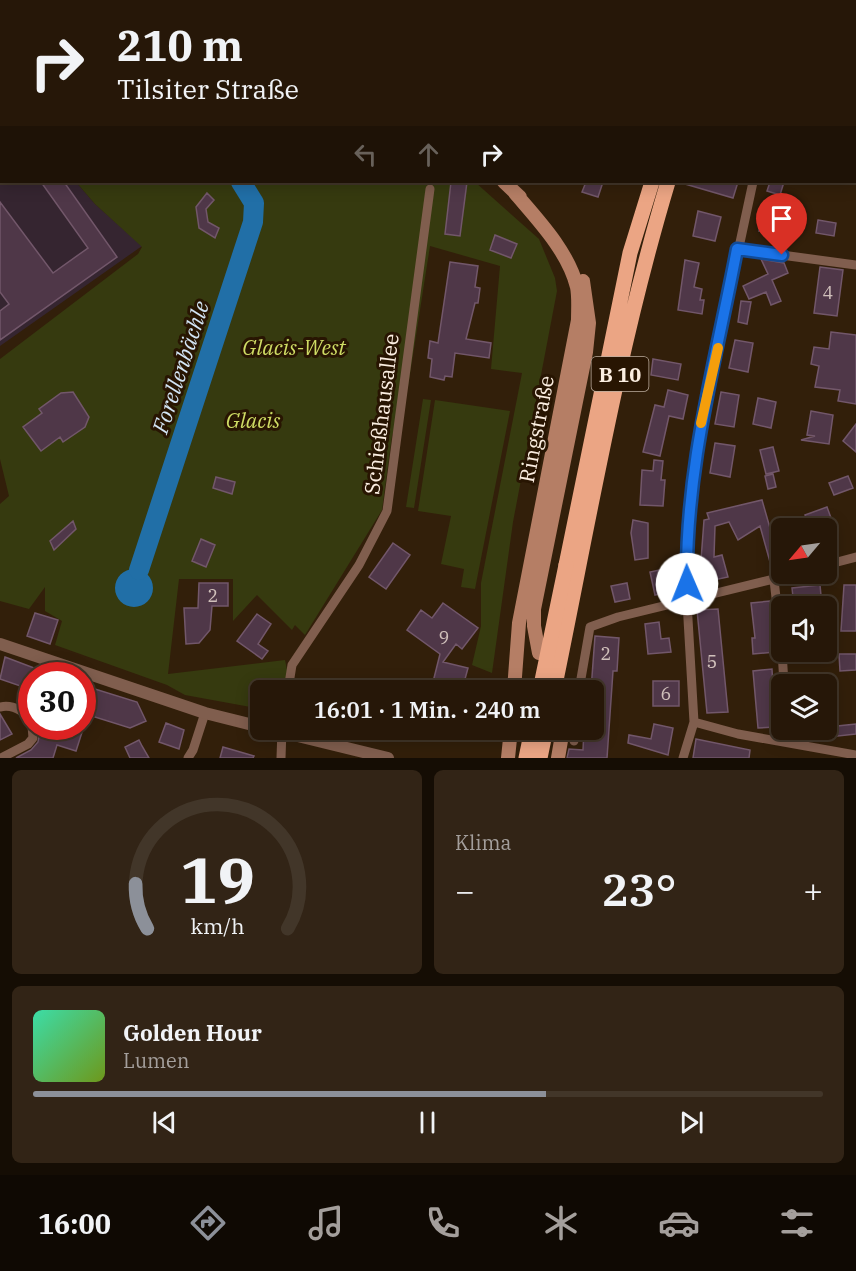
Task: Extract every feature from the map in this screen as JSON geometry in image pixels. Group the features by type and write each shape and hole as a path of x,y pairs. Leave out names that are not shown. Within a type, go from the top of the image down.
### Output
{"highway":[{"name":"B 10","path":"556,680 573,566 630,253 652,183"},
{"name":"B 10","path":"543,680 596,480 645,260 668,183"},
{"path":"526,758 530,740"},
{"path":"540,758 544,740"}],"main road":[{"name":"Ringstraße","path":"505,183 562,240 576,262 588,298 586,352 534,609 534,633 539,653"},
{"name":"Ringstraße","path":"515,193 550,235 567,264 576,286 578,320 519,623 515,680"},
{"path":"508,758 510,740"},
{"path":"558,758 561,740"}],"street":[{"path":"683,758 694,723 686,546 690,496 700,429 753,183"},
{"name":"Schießhausallee","path":"290,680 292,665 359,565 387,511 430,189"},
{"path":"737,249 856,265"},
{"path":"837,562 856,557"},
{"path":"581,680 590,627 618,617 771,581"},
{"path":"0,644 205,713 250,724"},
{"path":"0,707 6,706 18,710"},
{"path":"188,758 193,750 205,713"},
{"path":"694,723 738,734 856,755"},
{"path":"1,758 31,740"},
{"path":"281,758 282,740"},
{"path":"317,740 388,758"}],"shaded area":[{"path":"0,183 77,183 95,204 142,246 0,346"}],"green space":[{"name":"Glacis","path":"77,183 476,183 539,239 555,278 557,291 513,522 492,673 472,665 481,626 481,583 522,373 491,369 500,266 430,246 408,387 392,436 382,510 305,635 295,625 292,630 257,595 233,621 233,579 179,579 168,674 285,660 288,675 286,680 250,680 250,707 185,695 167,685 55,645 62,621 45,611 45,587 29,609 0,601 0,504 9,496 0,459 0,359 138,254 142,247 95,204"},
{"path":"423,399 431,400 414,508 406,507"},
{"path":"435,400 510,411 475,589 461,587 464,569 441,564 451,516 418,511"}],"water":[{"path":"134,569 147,575 153,588 147,601 134,607 121,601 115,588 121,575"}],"building":[{"path":"42,183 65,183 117,257 0,340 0,311 9,304 0,292 0,202 53,273 88,248"},
{"path":"451,183 467,183 460,236 445,234"},
{"path":"586,183 603,183 598,197 582,192"},
{"path":"686,183 738,183 733,198"},
{"path":"770,183 784,183 780,195 767,191"},
{"path":"207,193 214,200 206,209 208,222 219,228 215,238 199,228 196,207"},
{"path":"762,210 776,212 772,233 759,231"},
{"path":"698,211 721,217 715,241 693,236"},
{"path":"818,220 836,223 834,236 816,233"},
{"path":"495,235 517,244 511,258 490,250"},
{"path":"761,259 784,263 788,273 772,280 781,301 771,305 766,292 749,299 743,286 768,274"},
{"path":"685,260 699,263 694,287 702,289 700,300 704,300 702,314 678,310"},
{"path":"450,262 478,266 475,287 480,288 478,303 475,303 466,339 491,343 489,358 455,353 452,377 445,376 444,380 430,377 432,359 428,358 430,341 438,343"},
{"path":"820,267 843,270 837,316 814,313"},
{"path":"741,301 751,302 747,324 738,322"},
{"path":"831,332 856,335 856,404 838,401 840,390 815,387 819,366 811,364 814,347 829,349"},
{"path":"735,340 753,343 748,372 729,368"},
{"path":"653,359 681,364 678,380 651,375"},
{"path":"668,390 688,395 683,419 669,416 660,456 643,452 655,405 664,407"},
{"path":"73,392 89,417 85,427 63,442 60,437 41,451 23,427 42,413 39,409 61,393"},
{"path":"721,392 739,395 734,427 715,424"},
{"path":"758,398 776,402 771,428 753,424"},
{"path":"811,411 833,415 829,444 801,440 815,436 807,435"},
{"path":"856,424 856,452 843,441"},
{"path":"715,443 735,446 730,477 710,473"},
{"path":"773,447 779,471 766,474 760,450"},
{"path":"654,460 663,461 661,480 665,480 663,506 640,505 642,470 653,471"},
{"path":"773,474 776,487 768,489 765,476"},
{"path":"848,476 853,488 834,495 829,483"},
{"path":"216,477 235,482 232,494 213,488"},
{"path":"762,500 771,532 771,565 760,526 738,540 729,522 715,526 714,557 722,555 728,577 704,582 699,561 701,560 704,520 709,519 707,513"},
{"path":"827,507 831,518 806,518 805,515"},
{"path":"633,520 648,523 648,558 635,560 631,533"},
{"path":"73,521 76,529 54,550 50,541"},
{"path":"201,539 215,545 206,567 192,561"},
{"path":"393,543 410,555 386,589 369,577"},
{"path":"669,568 674,591 655,595 650,572"},
{"path":"199,583 228,583 228,606 212,606 210,630 199,643 186,644 184,608 198,608"},
{"path":"627,583 630,599 615,602 611,586"},
{"path":"820,585 821,596 793,596 792,588"},
{"path":"844,585 856,585 856,631 841,631"},
{"path":"770,601 771,652 753,654 752,638 755,638 751,603"},
{"path":"443,603 478,628 462,649 456,644 443,662 468,668 465,680 434,680 440,654 407,630 421,610 432,618"},
{"path":"718,609 728,712 707,713 697,610"},
{"path":"35,613 58,620 50,644 27,636"},
{"path":"257,614 271,624 258,644 268,651 262,659 237,641"},
{"path":"659,622 661,639 669,638 671,652 648,654 645,624"},
{"path":"595,636 619,638 617,671 613,671 607,758 567,758 569,749 583,750 583,740 604,740 604,680 592,680"},
{"path":"839,654 856,654 856,670 840,671"},
{"path":"5,657 18,662 18,685 0,679"},
{"path":"772,669 771,727 758,728 753,671"},
{"path":"653,681 679,681 679,706 653,706"},
{"path":"96,689 137,702 146,721 130,728 96,717"},
{"path":"0,714 12,734 0,740"},
{"path":"166,723 184,730 179,749 159,742"},
{"path":"654,724 673,728 668,755 628,743 629,735 651,739"},
{"path":"856,724 856,734 837,736 837,726"},
{"path":"696,739 750,750 749,758 693,758"},
{"path":"38,740 80,740 76,751 57,745 53,758 16,758 31,750"},
{"path":"139,740 149,758 130,758 125,747"},
{"path":"223,747 254,756 253,758 220,758"}],"waterway":[{"name":"Forellenbächle","path":"139,570 253,222 254,203 242,183"}],"slow traffic":[{"path":"701,423 718,348"}],"route":[{"path":"687,584 686,546 690,496 700,429 737,249 782,255"}],"park label":[{"name":"Glacis-West","path":"294,347"}]}
